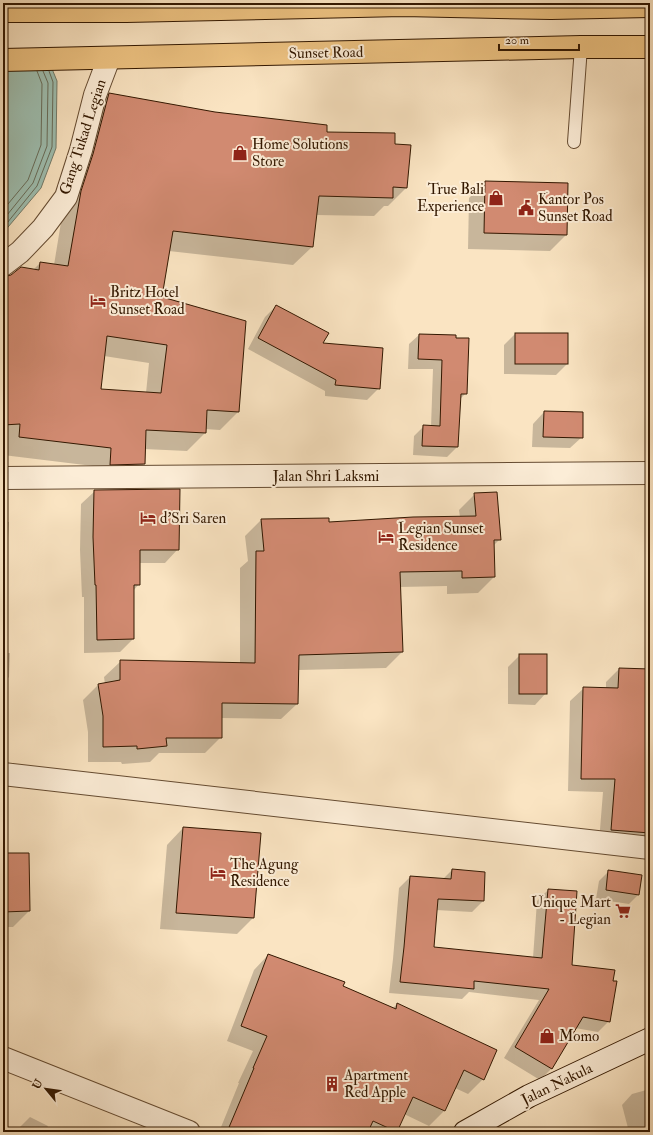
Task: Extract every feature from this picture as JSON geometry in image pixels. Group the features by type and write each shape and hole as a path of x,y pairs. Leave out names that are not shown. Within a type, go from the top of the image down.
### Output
{"highway":[{"path":"3,11 90,11 124,7 403,5 551,8 650,6"},
{"name":"Sunset Road","path":"3,60 581,47 650,47"}],"street":[{"name":"Gang Tukad Legian","path":"3,265 20,252 44,228 66,197 81,150 95,96 100,58"},
{"name":"Jalan Shri Laksmi","path":"3,478 650,473"},
{"path":"3,774 650,848"},
{"name":"Jalan Nakula","path":"465,1132 529,1096 650,1039"},
{"path":"3,1058 189,1132"}],"lane":[{"path":"574,142 581,47"}],"water":[{"path":"3,3 25,3 57,81 56,148 41,188 3,233"}],"pier":[{"path":"3,3 28,3 55,70 3,71"}],"building":[{"path":"109,93 215,112 327,125 327,132 395,133 395,144 411,145 407,188 393,187 393,198 319,196 313,247 173,231 162,297 246,321 239,412 207,410 206,433 146,430 145,464 110,465 111,448 19,437 20,424 3,425 3,277 11,275 21,267 39,270 40,262 68,266 81,191 93,154","holes":["107,336 167,345 161,393 101,389"]},
{"name":"Kantor Pos Sunset Road","path":"485,181 568,183 567,235 484,233"},
{"path":"276,305 329,333 323,343 383,348 380,389 335,385 336,380 258,338"},
{"path":"515,333 568,333 568,364 515,364"},
{"path":"419,334 456,335 456,338 469,338 467,394 461,394 458,447 422,446 423,425 440,426 442,360 418,359"},
{"path":"544,411 583,412 583,438 543,437"},
{"path":"180,489 179,550 140,550 140,585 134,585 134,639 97,640 93,537 94,490"},
{"path":"497,492 501,540 494,540 495,577 462,578 462,571 400,572 403,652 299,655 298,704 222,703 222,738 166,738 167,746 137,749 137,746 103,747 103,716 98,684 120,680 120,660 255,663 256,551 264,551 261,519 329,518 329,522 413,517 476,516 474,493"},
{"path":"519,654 547,654 547,694 519,694"},
{"path":"619,668 650,669 650,833 611,830 615,779 581,779 583,687 618,688"},
{"name":"The Agung Residence","path":"183,827 261,833 254,918 176,913"},
{"path":"3,853 29,853 30,911 3,912"},
{"path":"452,869 485,872 484,901 438,899 434,947 542,958 548,889 577,891 572,965 615,970 613,981 617,981 610,1022 583,1017 552,1069 515,1047 549,989 474,981 474,989 400,982 410,876 451,879"},
{"path":"608,870 642,875 639,895 606,890"},
{"path":"268,954 345,982 343,986 396,1009 397,1003 497,1050 484,1080 464,1070 445,1111 413,1097 397,1132 373,1121 368,1132 227,1132 267,1036 241,1026"}],"place":[{"name":"Home Solutions Store","path":"240,153"},
{"name":"True Bali Experience","path":"496,198"},
{"name":"Kantor Pos Sunset Road","path":"526,208"},
{"name":"Britz Hotel Sunset Road","path":"98,301"},
{"name":"d'Sri Saren","path":"148,518"},
{"name":"Legian Sunset Residence","path":"386,537"},
{"name":"The Agung Residence","path":"218,873"},
{"name":"Unique Mart - Legian","path":"623,911"},
{"name":"Momo","path":"547,1036"},
{"name":"Apartment Red Apple","path":"332,1084"}]}
